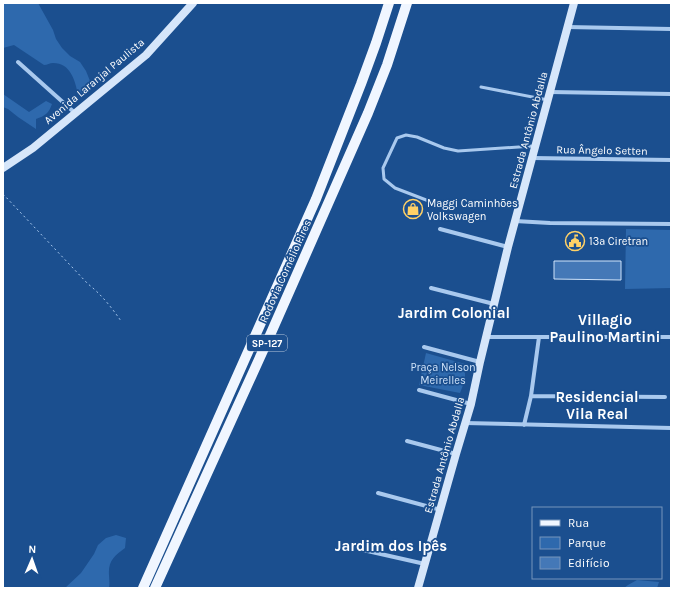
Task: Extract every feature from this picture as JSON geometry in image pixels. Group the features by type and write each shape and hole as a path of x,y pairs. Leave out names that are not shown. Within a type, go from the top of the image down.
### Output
{"main road":[{"name":"Rodovia Cornélio Pires","path":"143,588 316,199 361,84 389,3"},
{"name":"Rodovia Cornélio Pires","path":"154,588 271,333 368,113 387,65 407,3"}],"street":[{"name":"Avenida Laranjal Paulista","path":"3,168 33,148 146,55 193,3"},
{"name":"Estrada Antônio Abdalla","path":"418,588 471,404 508,247 574,3"},
{"path":"567,27 671,29"},
{"path":"18,62 75,112"},
{"path":"549,96 671,94"},
{"name":"Rua Ângelo Setten","path":"532,158 671,160"},
{"path":"515,221 550,223 671,224"},
{"path":"440,229 508,247"},
{"path":"432,288 494,304"},
{"path":"486,337 671,337"},
{"path":"524,425 531,396 539,337"},
{"path":"424,347 480,362"},
{"path":"420,390 471,404"},
{"path":"531,396 665,397"},
{"path":"465,423 671,428"},
{"path":"407,441 456,454"},
{"path":"378,493 441,510"},
{"path":"363,550 424,564"}],"lane":[{"path":"481,87 549,96"},
{"path":"447,208 395,188 384,179 383,168 397,138 406,135 417,137 444,148 458,150 535,146"}],"path":[{"path":"3,194 88,284 96,290 121,321"}],"green space":[{"path":"3,3 38,3 62,48 70,56 80,62 86,71 90,81 88,91 78,94 74,78 64,66 53,63 44,65 14,45 3,48"},
{"path":"3,94 29,112 46,101 52,104 50,110 46,114 36,119 36,129 3,107"},
{"path":"626,229 671,230 671,288 625,289"},
{"name":"Praça Nelson Meirelles","path":"426,353 465,364 465,380 460,393 419,385"},
{"path":"116,535 126,538 125,548 112,559 109,570 109,588 65,588 81,573 94,554 98,545 106,538"},
{"path":"637,580 659,582 657,588 624,588"}],"building":[{"name":"13ª Ciretran","path":"569,233 580,233 581,248 569,248"},
{"path":"554,261 621,261 621,280 554,279"}],"place":[{"name":"Maggi Caminhões Volkswagen","path":"413,209"},
{"name":"13ª Ciretran","path":"575,241"}],"district":[{"name":"Jardim Colonial","path":"454,313"},
{"name":"Villagio Paulino Martini","path":"605,328"},
{"name":"Residencial Vila Real","path":"597,406"},
{"name":"Jardim dos Ipês","path":"391,546"}]}
